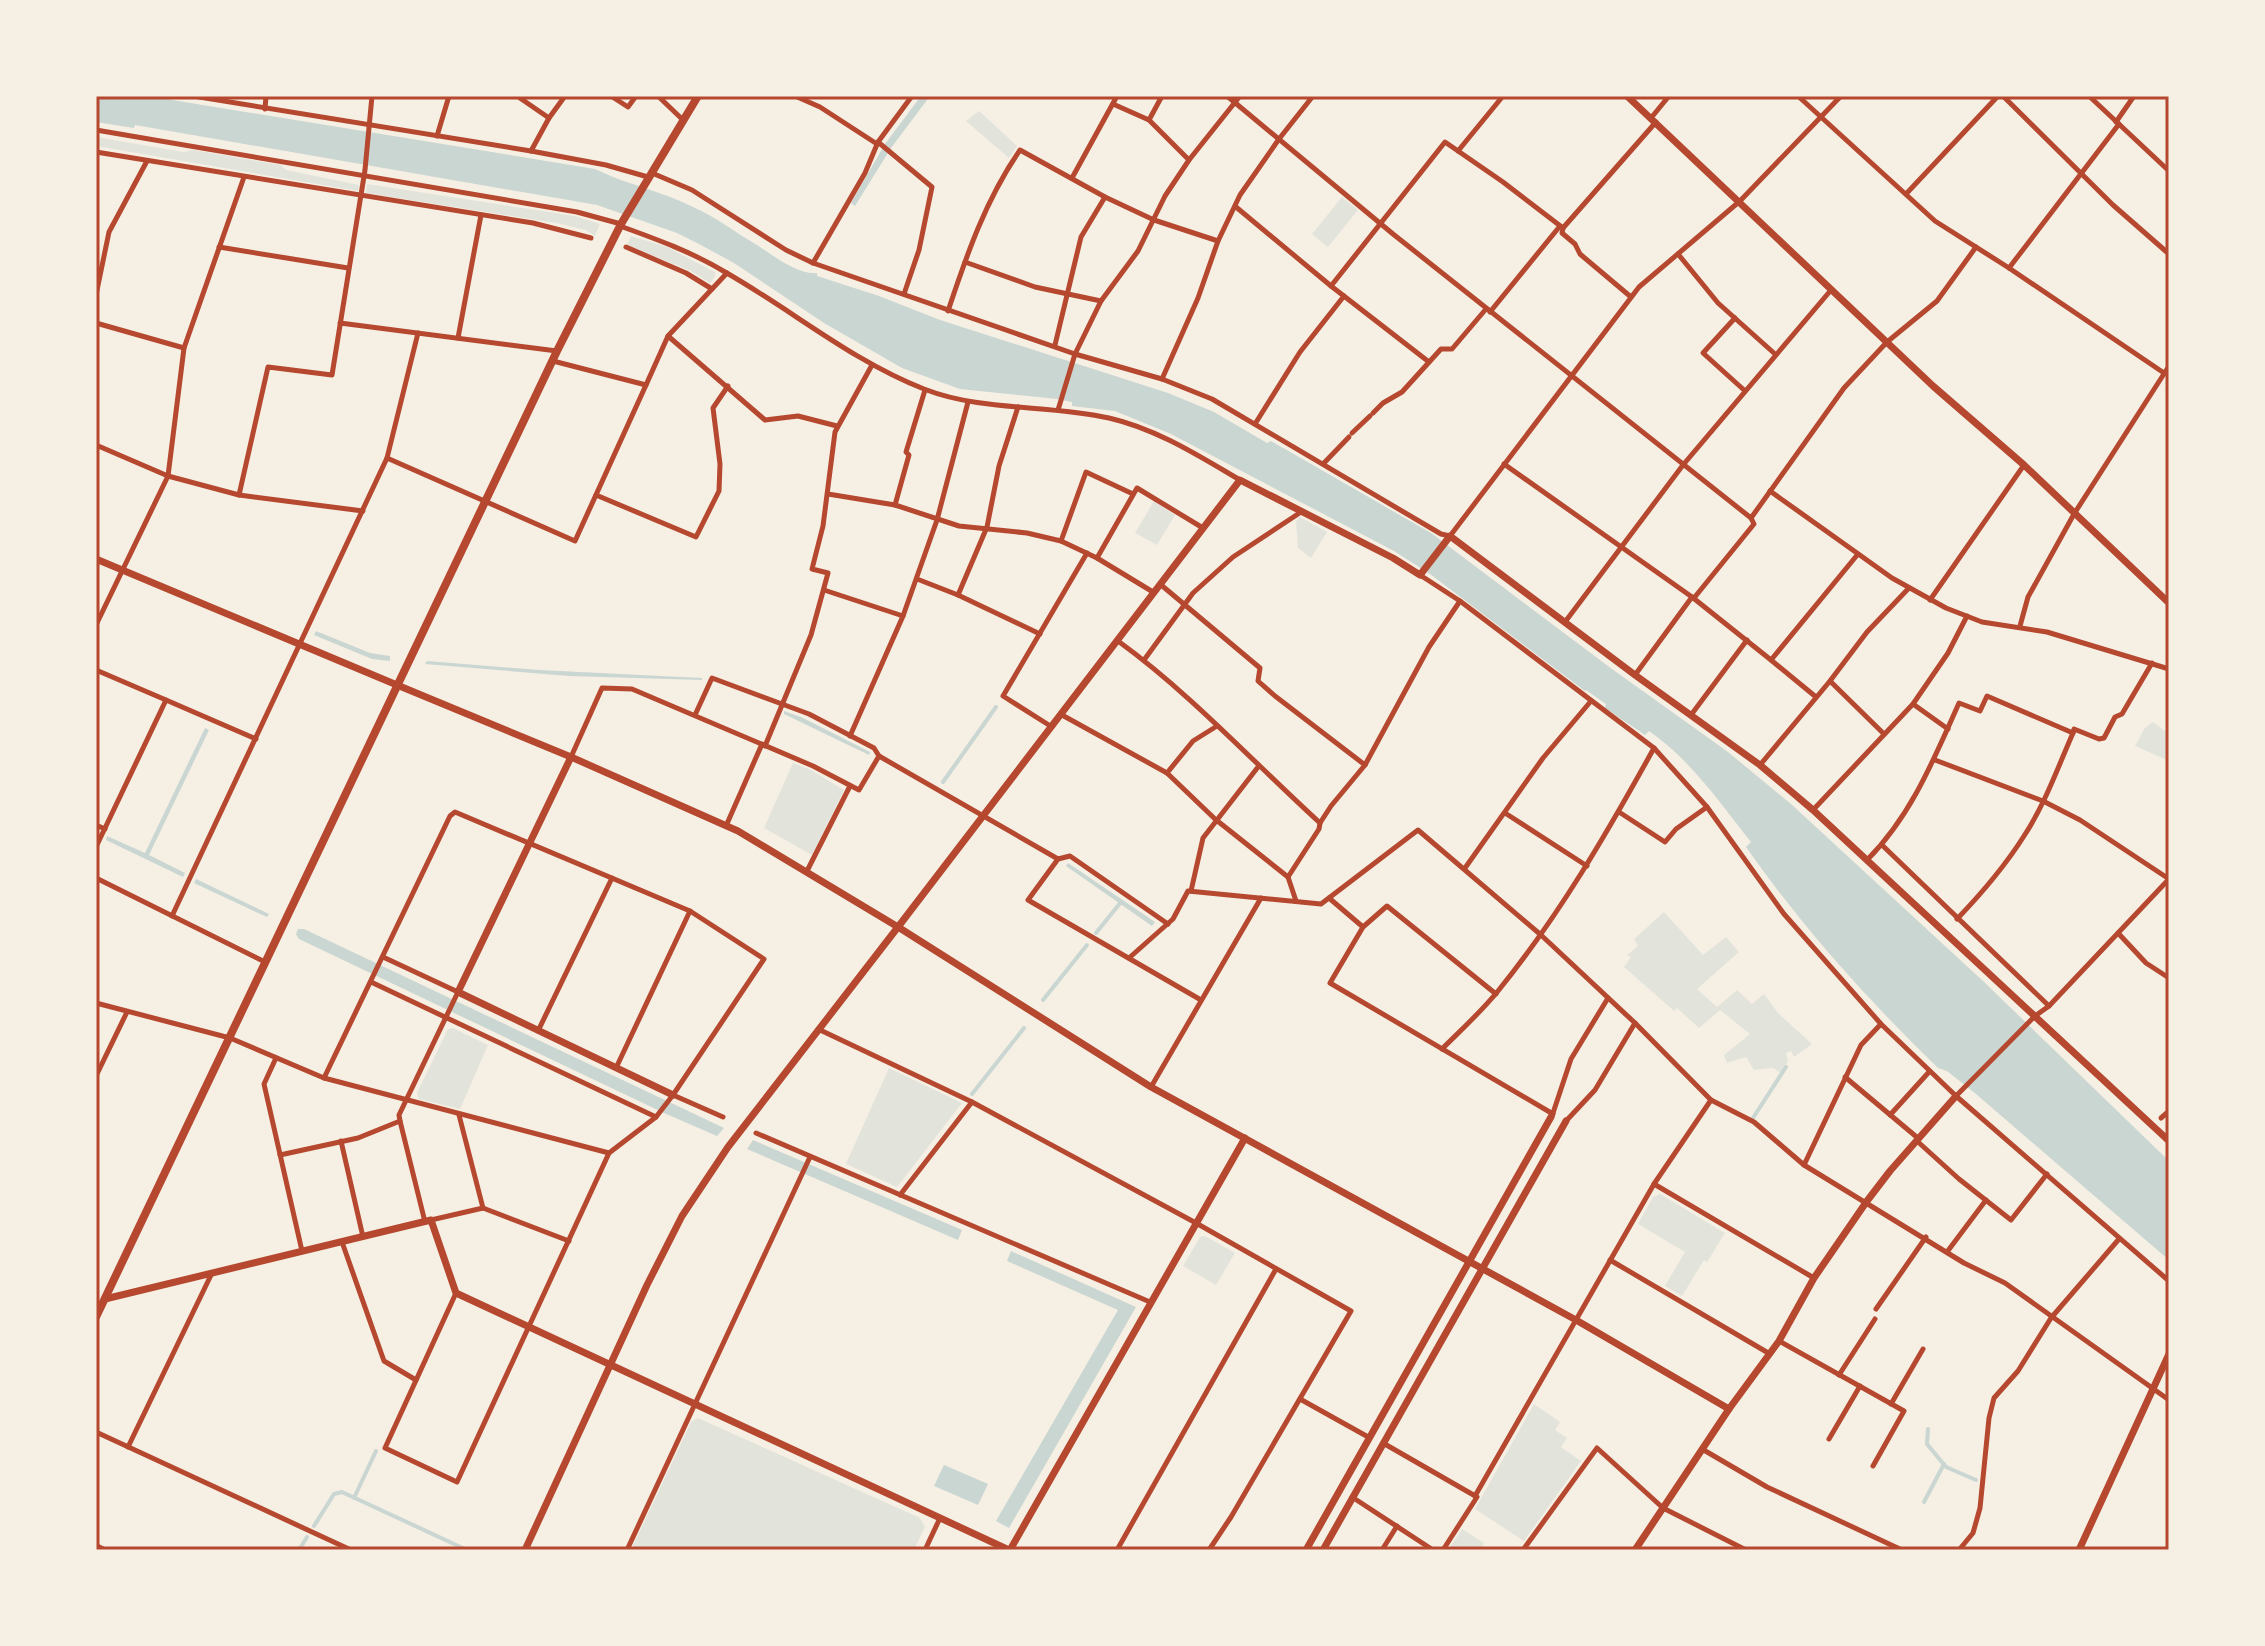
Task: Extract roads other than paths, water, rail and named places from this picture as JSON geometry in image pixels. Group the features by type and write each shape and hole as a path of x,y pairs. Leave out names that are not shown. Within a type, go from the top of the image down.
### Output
{"main road":[{"path":"96,1317 100,1300 230,1038 557,351 620,225 698,96"},
{"path":"96,1547 102,1550"}],"street":[{"path":"193,96 606,165 692,190 786,250 813,263 1075,354 1162,379 1212,399 1441,534 1450,536 1760,765 1813,810 2033,1018 2169,1141"},
{"path":"265,109 266,96"},
{"path":"239,495 268,367 332,375 364,172 372,96"},
{"path":"437,136 449,96"},
{"path":"517,96 549,118"},
{"path":"531,151 565,96"},
{"path":"611,96 628,107 636,96"},
{"path":"658,96 683,120"},
{"path":"795,96 820,107 879,144 932,187 919,250 904,294"},
{"path":"813,263 879,144 912,96"},
{"path":"1072,178 1117,96"},
{"path":"1149,120 1162,96"},
{"path":"1227,96 1381,225 1751,518 1754,524 1693,597 1635,675"},
{"path":"1059,408 1075,354 1101,301 1123,274 1165,196 1189,160 1240,96"},
{"path":"1162,379 1240,195 1313,96"},
{"path":"1458,151 1503,96"},
{"path":"1627,96 2169,603"},
{"path":"1323,464 1383,403 1402,392 1441,349 1452,349 1562,227 1653,120 1669,96"},
{"path":"1798,96 1935,221 2164,373"},
{"path":"1421,574 1639,287 1740,201 1841,96"},
{"path":"1906,194 2000,96 2169,254"},
{"path":"2089,96 2169,171"},
{"path":"2009,268 2082,174 2134,96"},
{"path":"1113,104 1149,120 1189,160"},
{"path":"96,130 364,172 577,212 620,225 668,243 727,273 872,365 925,390 968,402 1059,408 1143,428 1393,558 1460,601 1654,748 1707,807 1784,914 1881,1024 1929,1072 1959,1093 2169,1281"},
{"path":"1331,286 1445,142 1562,227"},
{"path":"948,311 974,234 1001,178 1020,150 1154,220 1218,241"},
{"path":"96,152 545,225 591,238"},
{"path":"96,295 109,232 147,161"},
{"path":"96,625 168,476 184,348 244,177"},
{"path":"1055,345 1081,237 1105,197"},
{"path":"1236,207 1429,362"},
{"path":"458,338 481,215"},
{"path":"1562,227 1562,233 1575,244 1580,254 1631,297"},
{"path":"219,247 348,268"},
{"path":"626,247 686,273 712,289"},
{"path":"1751,518 1844,388 1887,342 1937,301 1976,247"},
{"path":"1678,254 1718,303 1775,354"},
{"path":"965,262 1035,287 1101,301"},
{"path":"387,458 575,541 668,336 727,273"},
{"path":"1565,622 1683,465 1831,290"},
{"path":"1255,424 1300,352 1344,296"},
{"path":"1735,318 1703,353 1744,390"},
{"path":"96,323 184,348"},
{"path":"340,323 557,351"},
{"path":"172,916 387,458 418,333"},
{"path":"668,336 765,420 798,416 837,426"},
{"path":"553,361 646,385"},
{"path":"726,826 783,705 811,635 828,573 812,569 828,494 837,426 872,365"},
{"path":"2020,626 2028,597 2074,514 2169,366"},
{"path":"596,495 696,537 719,491 720,464 713,408 728,386"},
{"path":"895,505 909,455 906,452 915,417 925,390"},
{"path":"850,736 903,616 937,520 968,402"},
{"path":"958,595 987,527 999,466 1018,407"},
{"path":"96,445 168,476 239,495 363,511"},
{"path":"1504,464 1693,597 1816,697"},
{"path":"1930,600 2024,465"},
{"path":"1061,541 1086,472 1133,494"},
{"path":"525,1550 647,1285 682,1216 728,1147 1240,480"},
{"path":"1097,558 1137,488 1203,528"},
{"path":"1770,491 1908,589 1930,600 1982,622 2020,626 2169,669"},
{"path":"828,494 895,505 959,526 987,527 1061,541 1097,558 1153,592"},
{"path":"1144,660 1184,604 1233,557 1301,512"},
{"path":"1052,727 1003,696 1087,553"},
{"path":"1771,660 1858,554"},
{"path":"96,559 571,757 726,826 807,871 1151,1087 1576,1320 1729,1409"},
{"path":"916,578 1040,634"},
{"path":"1159,584 1260,668 1258,681 1275,696 1365,765"},
{"path":"1760,765 1867,632 1908,589"},
{"path":"824,590 903,616"},
{"path":"1288,877 1331,806 1365,765 1429,647 1460,601"},
{"path":"1813,810 1913,704 1948,653 1967,616"},
{"path":"1691,715 1747,640"},
{"path":"1118,641 1144,660 1320,823"},
{"path":"1957,919 1992,881 2025,834 2074,729 2104,738 2152,663"},
{"path":"96,670 256,739"},
{"path":"695,715 712,678 809,714 874,748 879,756 1058,859"},
{"path":"1830,681 1884,734"},
{"path":"879,756 859,790 632,689 602,688 531,844 399,1115 428,1221 456,1293 1008,1550 1245,1138"},
{"path":"1867,860 1882,845 1919,791 1959,703 1980,711 1987,696 2073,733"},
{"path":"96,847 166,700"},
{"path":"1465,868 1543,758 1591,701"},
{"path":"1913,704 1948,729"},
{"path":"1062,715 1167,773 1215,819 1288,877 1296,901"},
{"path":"1167,773 1193,741 1217,726"},
{"path":"1442,1049 1496,994 1541,935 1587,866 1654,748"},
{"path":"1635,1550 1729,1409 1779,1341 1814,1278 1867,1201 1959,1093 2033,1018 2049,1006 2169,879 2080,820 2043,801 1935,760"},
{"path":"1191,891 1200,847 1215,819 1258,767"},
{"path":"807,871 850,785"},
{"path":"1619,812 1665,842 1676,829 1707,807"},
{"path":"324,1078 450,816 455,812 690,911 764,959 671,1098 657,1114 609,1153 457,1482 385,1448 456,1293"},
{"path":"1505,813 1587,866"},
{"path":"96,825 105,829"},
{"path":"1129,958 1168,924 1188,891 1321,904 1418,830 1541,935 1711,1100 1754,1122 1804,1165 1947,1252 2005,1283 2169,1400"},
{"path":"1882,845 2049,1006"},
{"path":"1168,924 1070,856 1058,859 1028,900 1201,1000"},
{"path":"96,878 265,962"},
{"path":"538,1031 612,878"},
{"path":"1151,1087 1261,898"},
{"path":"1329,898 1363,927"},
{"path":"1496,994 1387,906 1363,927 1330,983 1552,1116"},
{"path":"616,1068 690,911"},
{"path":"2118,933 2146,963 2169,978"},
{"path":"382,960 616,1068 671,1098 723,1117"},
{"path":"372,979 445,1018 657,1114"},
{"path":"1306,1550 1552,1116 1571,1059 1608,998"},
{"path":"96,1003 230,1038 324,1078 609,1153"},
{"path":"96,1076 99,1064 127,1012"},
{"path":"1323,1550 1566,1121 1595,1090 1635,1023"},
{"path":"1804,1165 1861,1045 1881,1024"},
{"path":"818,1029 972,1102 1351,1311 1209,1550"},
{"path":"276,1058 264,1084 302,1251"},
{"path":"1890,1115 1929,1072"},
{"path":"1845,1077 2011,1220 2047,1174"},
{"path":"1443,1550 1477,1497 1654,1184 1711,1100"},
{"path":"900,1195 972,1102"},
{"path":"2161,1118 2169,1111"},
{"path":"459,1115 483,1208"},
{"path":"280,1155 358,1138 400,1121"},
{"path":"756,1133 808,1159 1150,1302"},
{"path":"341,1141 363,1237"},
{"path":"627,1550 808,1159"},
{"path":"1654,1184 1814,1278"},
{"path":"1947,1252 1986,1200"},
{"path":"100,1300 483,1208 569,1241"},
{"path":"1876,1309 1926,1237"},
{"path":"1959,1550 1973,1533 1982,1491 1994,1398 2018,1371 2051,1318 2119,1239"},
{"path":"342,1242 384,1361 416,1380"},
{"path":"1610,1260 1770,1354"},
{"path":"1117,1550 1276,1269"},
{"path":"128,1447 212,1273"},
{"path":"1839,1375 1875,1319"},
{"path":"1779,1341 1904,1411 1873,1466"},
{"path":"1891,1404 1923,1349"},
{"path":"2079,1550 2169,1354"},
{"path":"1829,1439 1860,1386"},
{"path":"1300,1399 1370,1438"},
{"path":"96,1432 351,1550"},
{"path":"1383,1443 1475,1496"},
{"path":"1523,1550 1597,1448 1663,1508 1746,1550"},
{"path":"1702,1449 1767,1487 1902,1550"},
{"path":"1352,1497 1433,1550"},
{"path":"925,1550 940,1518"},
{"path":"1382,1550 1397,1526"}],"waterway":[{"path":"943,782 996,707"},
{"path":"1096,933 1121,902"},
{"path":"1043,1000 1087,945"},
{"path":"972,1094 1024,1028"},
{"path":"1753,1118 1786,1067"},
{"path":"1928,1429 1927,1444 1946,1467 1976,1480"},
{"path":"354,1498 376,1451"},
{"path":"1924,1502 1944,1464"},
{"path":"314,1526 334,1494 342,1492 467,1550"},
{"path":"299,1550 307,1537"}]}
